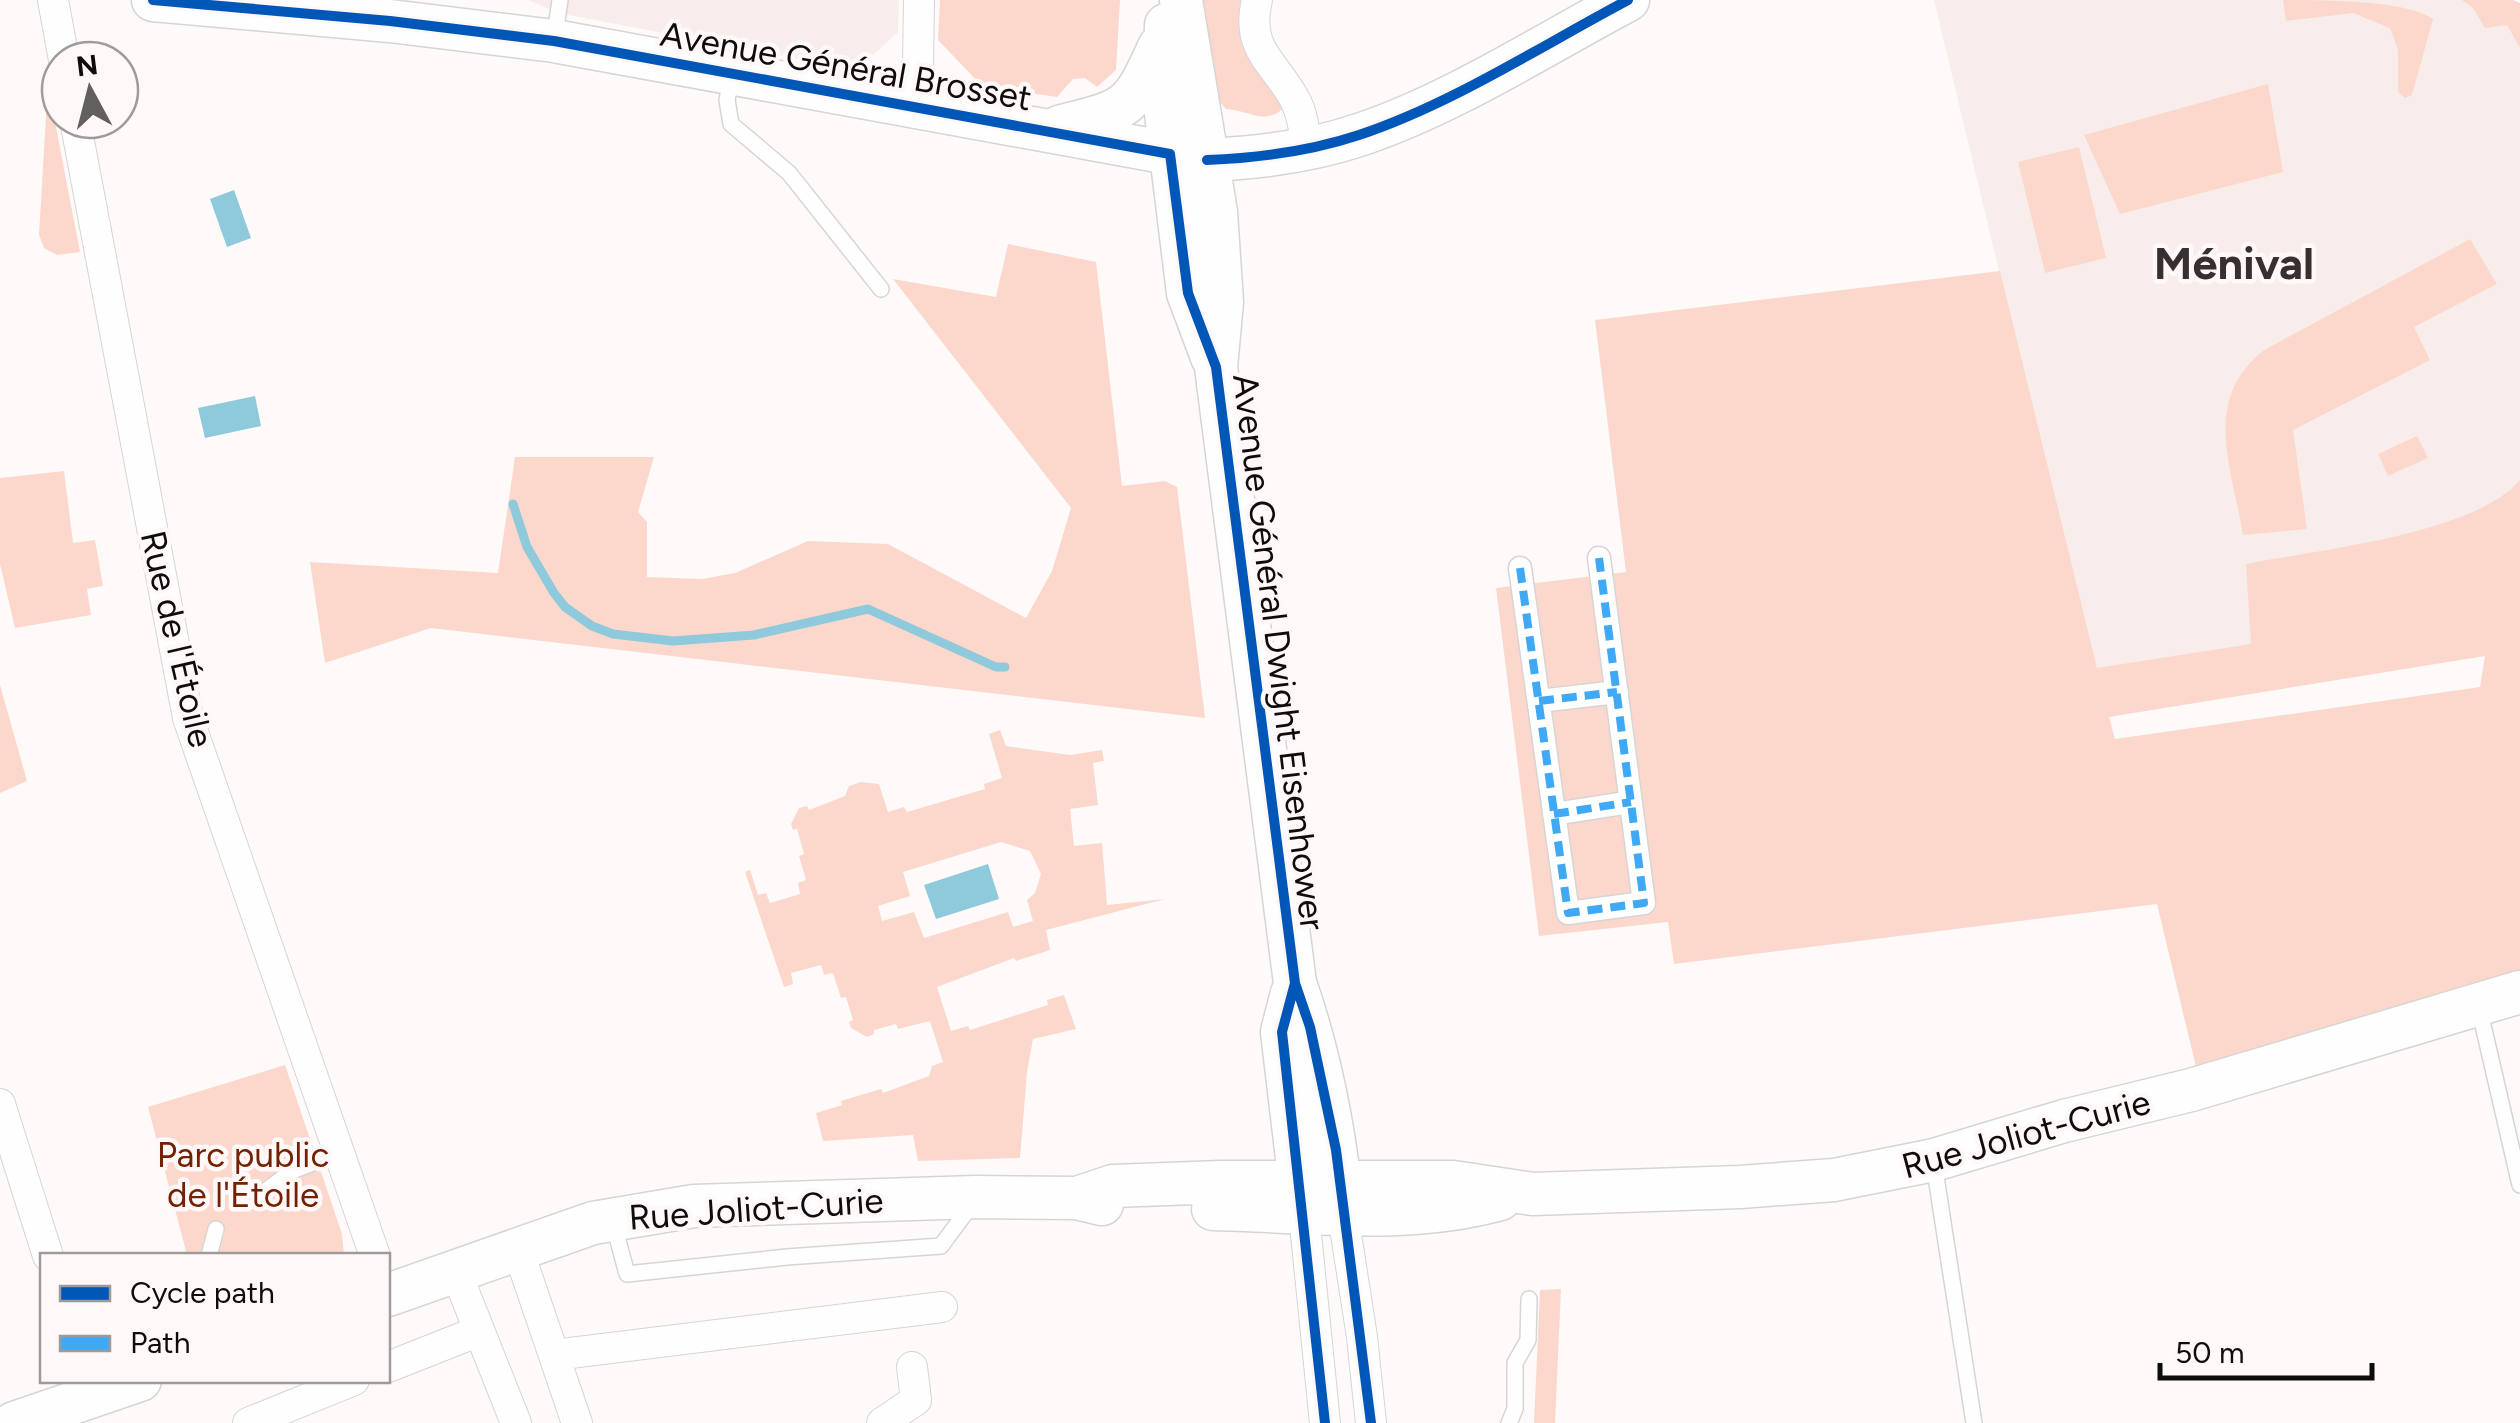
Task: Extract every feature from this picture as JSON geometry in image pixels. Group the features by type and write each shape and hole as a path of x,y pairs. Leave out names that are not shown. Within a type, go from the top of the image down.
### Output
{"main road":[{"name":"Avenue Général Brosset","path":"153,0 390,21 558,20 732,74 1188,157 1307,147 1362,134 1430,106 1628,0"},
{"path":"1046,130 1110,114 1132,100 1172,12"},
{"name":"Avenue Général Dwight Eisenhower","path":"1172,12 1188,157 1216,212 1222,302 1216,367 1294,983 1310,1027 1324,1090 1322,1198"},
{"name":"Avenue Général Dwight Eisenhower","path":"1294,983 1282,1032 1286,1066 1322,1198"},
{"name":"Rue Joliot-Curie","path":"1077,1198 1113,1186 1221,1182 1402,1216 1461,1210 1518,1194 1834,1180 1934,1160 2064,1121 2192,1090 2520,992"},
{"path":"1221,1182 1252,1165 1276,1132 1286,1066"},
{"name":"Rue Joliot-Curie","path":"390,1293 612,1218 694,1206 976,1197 1077,1198 1115,1207 1322,1198"},
{"path":"14,1423 91,1389 124,1383"}],"street":[{"path":"53,0 60,40"},
{"path":"912,108 920,0"},
{"path":"1257,0 1257,41 1263,58 1295,99 1307,147"},
{"name":"Rue de l'Étoile","path":"79,140 188,718 374,1253"},
{"path":"1520,568 1568,913 1644,902 1600,558"},
{"path":"1539,702 1617,692"},
{"path":"1554,814 1631,802"},
{"path":"0,1104 47,1253"},
{"name":"Avenue Général Dwight Eisenhower","path":"1322,1198 1326,1423"},
{"name":"Avenue Général Dwight Eisenhower","path":"1322,1198 1362,1337 1371,1423"},
{"path":"518,1250 577,1423"},
{"path":"456,1272 516,1423"},
{"path":"554,1355 942,1307"},
{"path":"390,1366 478,1331"},
{"path":"882,1423 916,1400 912,1367"},
{"path":"248,1423 347,1383"}],"lane":[{"path":"732,74 727,100 731,124 789,173 881,289"},
{"path":"2478,1004 2520,1184"},
{"path":"260,1196 292,1170 341,1152"},
{"path":"1934,1160 1974,1423"},
{"path":"612,1218 627,1274 941,1246 976,1197"},
{"path":"210,1253 216,1229"},
{"path":"1509,1423 1515,1408 1516,1363 1528,1340 1529,1299"}],"shaded area":[{"path":"528,0 899,0 898,32 857,70 558,13"},
{"path":"1934,0 2520,3 2520,546 2106,717"}],"green space":[{"path":"940,0 1120,0 1116,70 1097,87 1085,78 1073,79 1057,97 982,86 938,40"},
{"path":"1201,0 1243,0 1240,5 1254,60 1284,108 1263,116 1226,109 1215,96"},
{"path":"2283,0 2384,5 2433,19 2412,95 2405,98 2398,92 2398,50 2390,28 2353,13 2286,21"},
{"path":"2462,0 2520,3 2520,48 2507,25 2485,28 2473,8"},
{"path":"2268,84 2283,172 2120,214 2084,135"},
{"path":"45,140 58,140 80,252 57,255 44,248 39,235"},
{"path":"2079,147 2106,258 2045,273 2018,162"},
{"path":"2470,239 2497,284 2414,327 2430,360 2293,430 2307,529 2243,535 2226,436 2233,390 2245,370 2264,350"},
{"path":"1008,244 1096,262 1122,486 1165,481 1177,487 1205,718 431,628 325,663 310,562 498,573 515,457 654,457 638,512 647,522 647,577 702,579 735,573 808,541 888,544 1026,618 1052,571 1071,508 893,279 996,297"},
{"path":"2000,271 2097,668 2251,644 2246,564 2352,546 2432,527 2498,499 2520,480 2520,970 2196,1067 2157,904 1674,964 1668,922 1539,936 1496,588 1626,572 1595,320","holes":["2485,656 2480,687 2115,739 2109,717"]},
{"path":"2417,436 2428,458 2388,476 2378,454"},
{"path":"64,471 73,543 95,540 103,586 87,589 91,615 15,628 0,564 0,478"},
{"path":"0,685 27,781 0,793"},
{"path":"1000,730 1006,746 1070,755 1102,750 1104,761 1093,763 1098,805 1070,809 1074,846 1102,843 1107,905 1165,899 1046,930 1050,950 1016,961 1014,958 937,987 951,1031 968,1026 970,1030 1048,1005 1047,1000 1064,995 1076,1029 1033,1039 1020,1158 918,1161 913,1135 823,1141 816,1113 842,1105 841,1101 881,1089 883,1093 929,1076 932,1066 943,1062 930,1021 898,1029 896,1024 874,1030 867,1037 851,1028 849,1022 853,1020 846,997 841,998 833,973 824,975 821,965 791,973 793,984 784,987 745,872 750,870 758,895 766,893 770,903 800,894 798,883 806,880 799,856 804,854 797,829 793,830 791,824 799,808 807,806 809,810 845,796 849,786 861,782 879,784 888,812 904,807 907,812 985,789 984,784 1002,778 989,734","holes":["1001,842 1030,851 1041,874 1035,893 1027,900 1033,921 1013,927 1008,912 924,938 914,912 882,921 878,906 910,896 903,872"]},
{"name":"Parc public de l'Étoile","path":"285,1065 342,1234 344,1253 186,1253 148,1107"},
{"path":"1561,1289 1555,1423 1534,1423 1540,1290"}],"water":[{"path":"234,190 251,238 227,247 210,199"},
{"path":"255,396 261,426 205,438 198,408"},
{"path":"988,864 999,899 936,919 924,885"}],"waterway":[{"path":"513,504 527,547 554,593 565,607 592,626 613,634 673,641 754,635 868,609 996,667 1005,667"}],"marked path":[{"path":"1520,568 1568,913 1644,903 1599,558"},
{"path":"1539,701 1617,692"},
{"path":"1554,814 1631,802"}],"cycle path":[{"path":"153,0 390,21 554,41 1170,154 1188,293 1216,367 1295,983 1310,1027 1336,1150 1371,1423"},
{"path":"1207,160 1303,149 1341,141 1394,122 1462,91 1628,0"},
{"path":"1295,983 1282,1032 1325,1423"}],"district":[{"name":"Ménival","path":"2234,263"}]}
